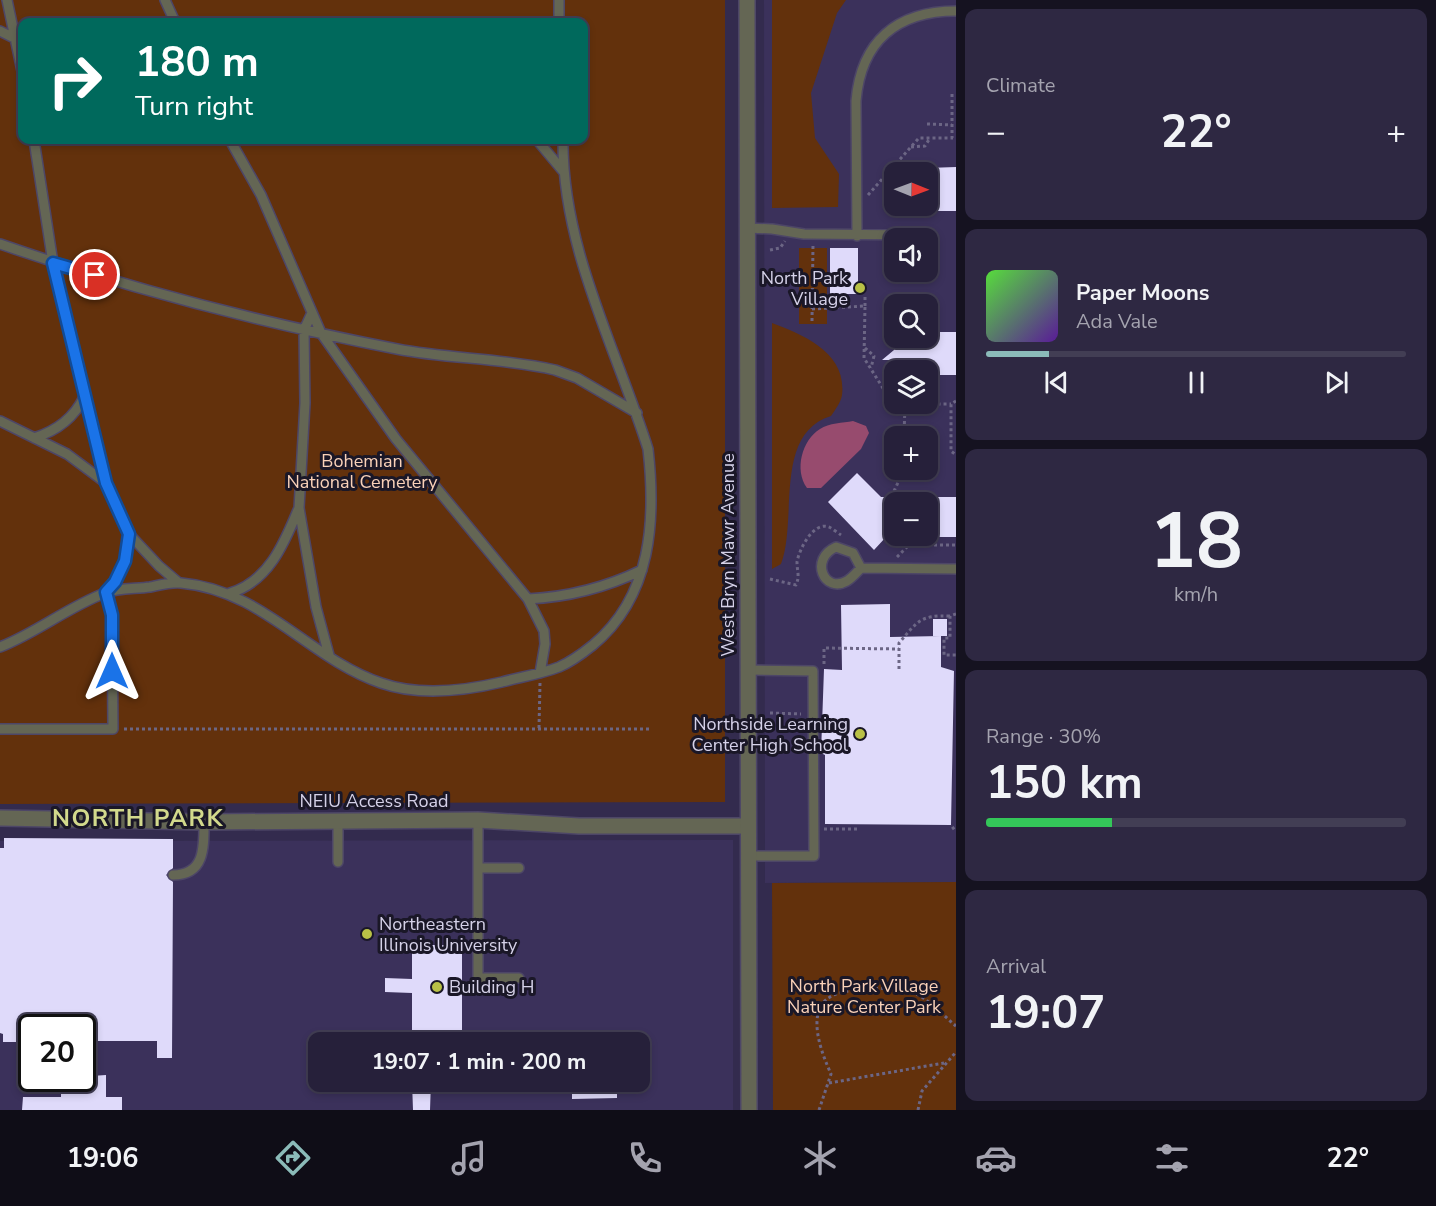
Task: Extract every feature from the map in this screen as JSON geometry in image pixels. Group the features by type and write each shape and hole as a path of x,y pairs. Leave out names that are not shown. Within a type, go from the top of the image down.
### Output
{"street":[{"name":"West Bryn Mawr Avenue","path":"747,0 749,1110"},
{"name":"NEIU Access Road","path":"0,818 204,822 478,820 579,826 748,826"}],"lane":[{"path":"7,0 18,35"},
{"path":"165,0 173,18"},
{"path":"559,0 559,18"},
{"path":"857,236 856,101 857,82 866,57 878,40 915,15 932,11 956,11"},
{"path":"0,31 18,40"},
{"path":"34,144 53,263 106,483 129,534 159,566 180,583"},
{"path":"232,144 261,195 311,315 321,333 396,439 528,599 543,631 545,644 540,673"},
{"path":"540,144 562,171"},
{"path":"0,647 106,592 180,583 230,593 276,619 356,674 384,684 417,690 451,691 540,673 560,667 605,634 629,603 642,570 653,514 652,493 648,450 637,413 576,239 562,171 563,144"},
{"path":"747,228 813,234 884,236"},
{"path":"0,244 53,263 180,301 304,330 399,349 555,370 577,378 637,413"},
{"path":"311,315 304,330 306,403 299,507 316,607 329,655"},
{"path":"33,438 46,434 69,419 84,397"},
{"path":"0,421 75,459 106,483"},
{"path":"230,593 246,588 257,580 286,538 299,507"},
{"path":"106,592 115,582 125,561 129,534"},
{"path":"861,568 853,553 836,547 824,557 821,568 823,576 839,583 847,581 861,568 956,569"},
{"path":"528,599 586,592 615,583 642,570"},
{"path":"0,729 112,729 112,623 106,592"},
{"path":"748,670 813,671 814,856 748,856"},
{"path":"478,820 478,978 519,978"},
{"path":"338,821 338,862"},
{"path":"173,875 190,872 198,867 202,856 204,822"},
{"path":"478,868 519,868"}],"path":[{"path":"856,209 919,138 954,138 952,94"},
{"path":"927,124 952,124"},
{"path":"910,147 925,146 930,138"},
{"path":"812,321 813,234"},
{"path":"865,294 864,358 884,389"},
{"path":"812,309 865,306"},
{"path":"864,348 874,356 871,368"},
{"path":"938,404 951,404 956,401"},
{"path":"951,404 951,451 956,455"},
{"path":"894,491 899,480"},
{"path":"899,669 899,643 928,616 956,614"},
{"path":"950,616 950,638 944,638 944,655 956,655"},
{"path":"824,670 824,648 899,648"},
{"path":"539,728 540,673"},
{"path":"770,713 823,714 823,727 842,727"},
{"path":"112,729 650,729"},
{"path":"823,818 823,829 860,829"},
{"path":"952,830 956,826"},
{"path":"819,1110 831,1074 822,1054 817,1019 819,1009 830,997 850,990 897,989 920,996 956,1026"},
{"path":"918,1110 922,1091 944,1063 956,1052"},
{"path":"829,1083 944,1063"}],"shaded area":[{"name":"North Park Village","path":"764,0 956,0 956,882 765,883"},
{"path":"853,421 866,426 869,433 861,449 821,488 807,488 801,473 801,464 809,440 824,427"},
{"name":"Northeastern Illinois University","path":"733,840 733,1110 0,1110 0,841"}],"green space":[{"name":"Bohemian National Cemetery","path":"0,0 725,0 725,802 0,804"},
{"path":"772,0 846,0 837,13 811,93 815,138 839,174 838,207 772,208"},
{"path":"799,248 827,248 827,324 799,324"},
{"path":"772,323 810,340 830,357 838,368 842,380 842,395 831,416 813,426 801,440 794,459 791,480 786,545 781,564 772,569"},
{"name":"North Park Village Nature Center Park","path":"956,882 956,1110 773,1110 772,883"}],"building":[{"path":"956,167 956,211 938,211 938,168"},
{"path":"830,248 858,248 858,294 830,294"},
{"path":"938,332 956,332 956,375 938,375 938,360 882,360 894,348 938,348"},
{"path":"857,473 881,497 884,497 884,539 874,550 828,502"},
{"path":"938,497 956,497 956,537 938,537"},
{"path":"890,604 890,637 941,636 941,667 954,671 951,825 825,824 825,755 821,753 824,669 842,670 841,605"},
{"path":"933,619 947,619 947,636 933,636"},
{"path":"4,838 173,839 173,868 166,875 173,882 172,1058 157,1058 157,1041 96,1041 96,1014 18,1014 18,1042 3,1042 3,1034 0,1033 0,848 4,848"},
{"name":"Building H","path":"412,945 462,945 462,1032 412,1032 412,993 385,992 385,978 412,979"},
{"path":"106,1075 106,1097 122,1097 122,1110 22,1110 23,1097 61,1097 61,1092 96,1092 96,1076"},
{"path":"412,1092 431,1092 430,1110 413,1110"},
{"path":"572,1092 617,1092 617,1098 572,1099"}],"place":[{"name":"North Park Village","path":"860,288"},
{"name":"Northside Learning Center High School","path":"860,734"},
{"name":"Northeastern Illinois University","path":"367,934"},
{"name":"Building H","path":"437,987"}],"district":[{"name":"NORTH PARK","path":"138,818"}],"route":[{"path":"95,275 53,263 106,483 129,534 125,561 115,582 106,592 112,615 112,671"}]}
